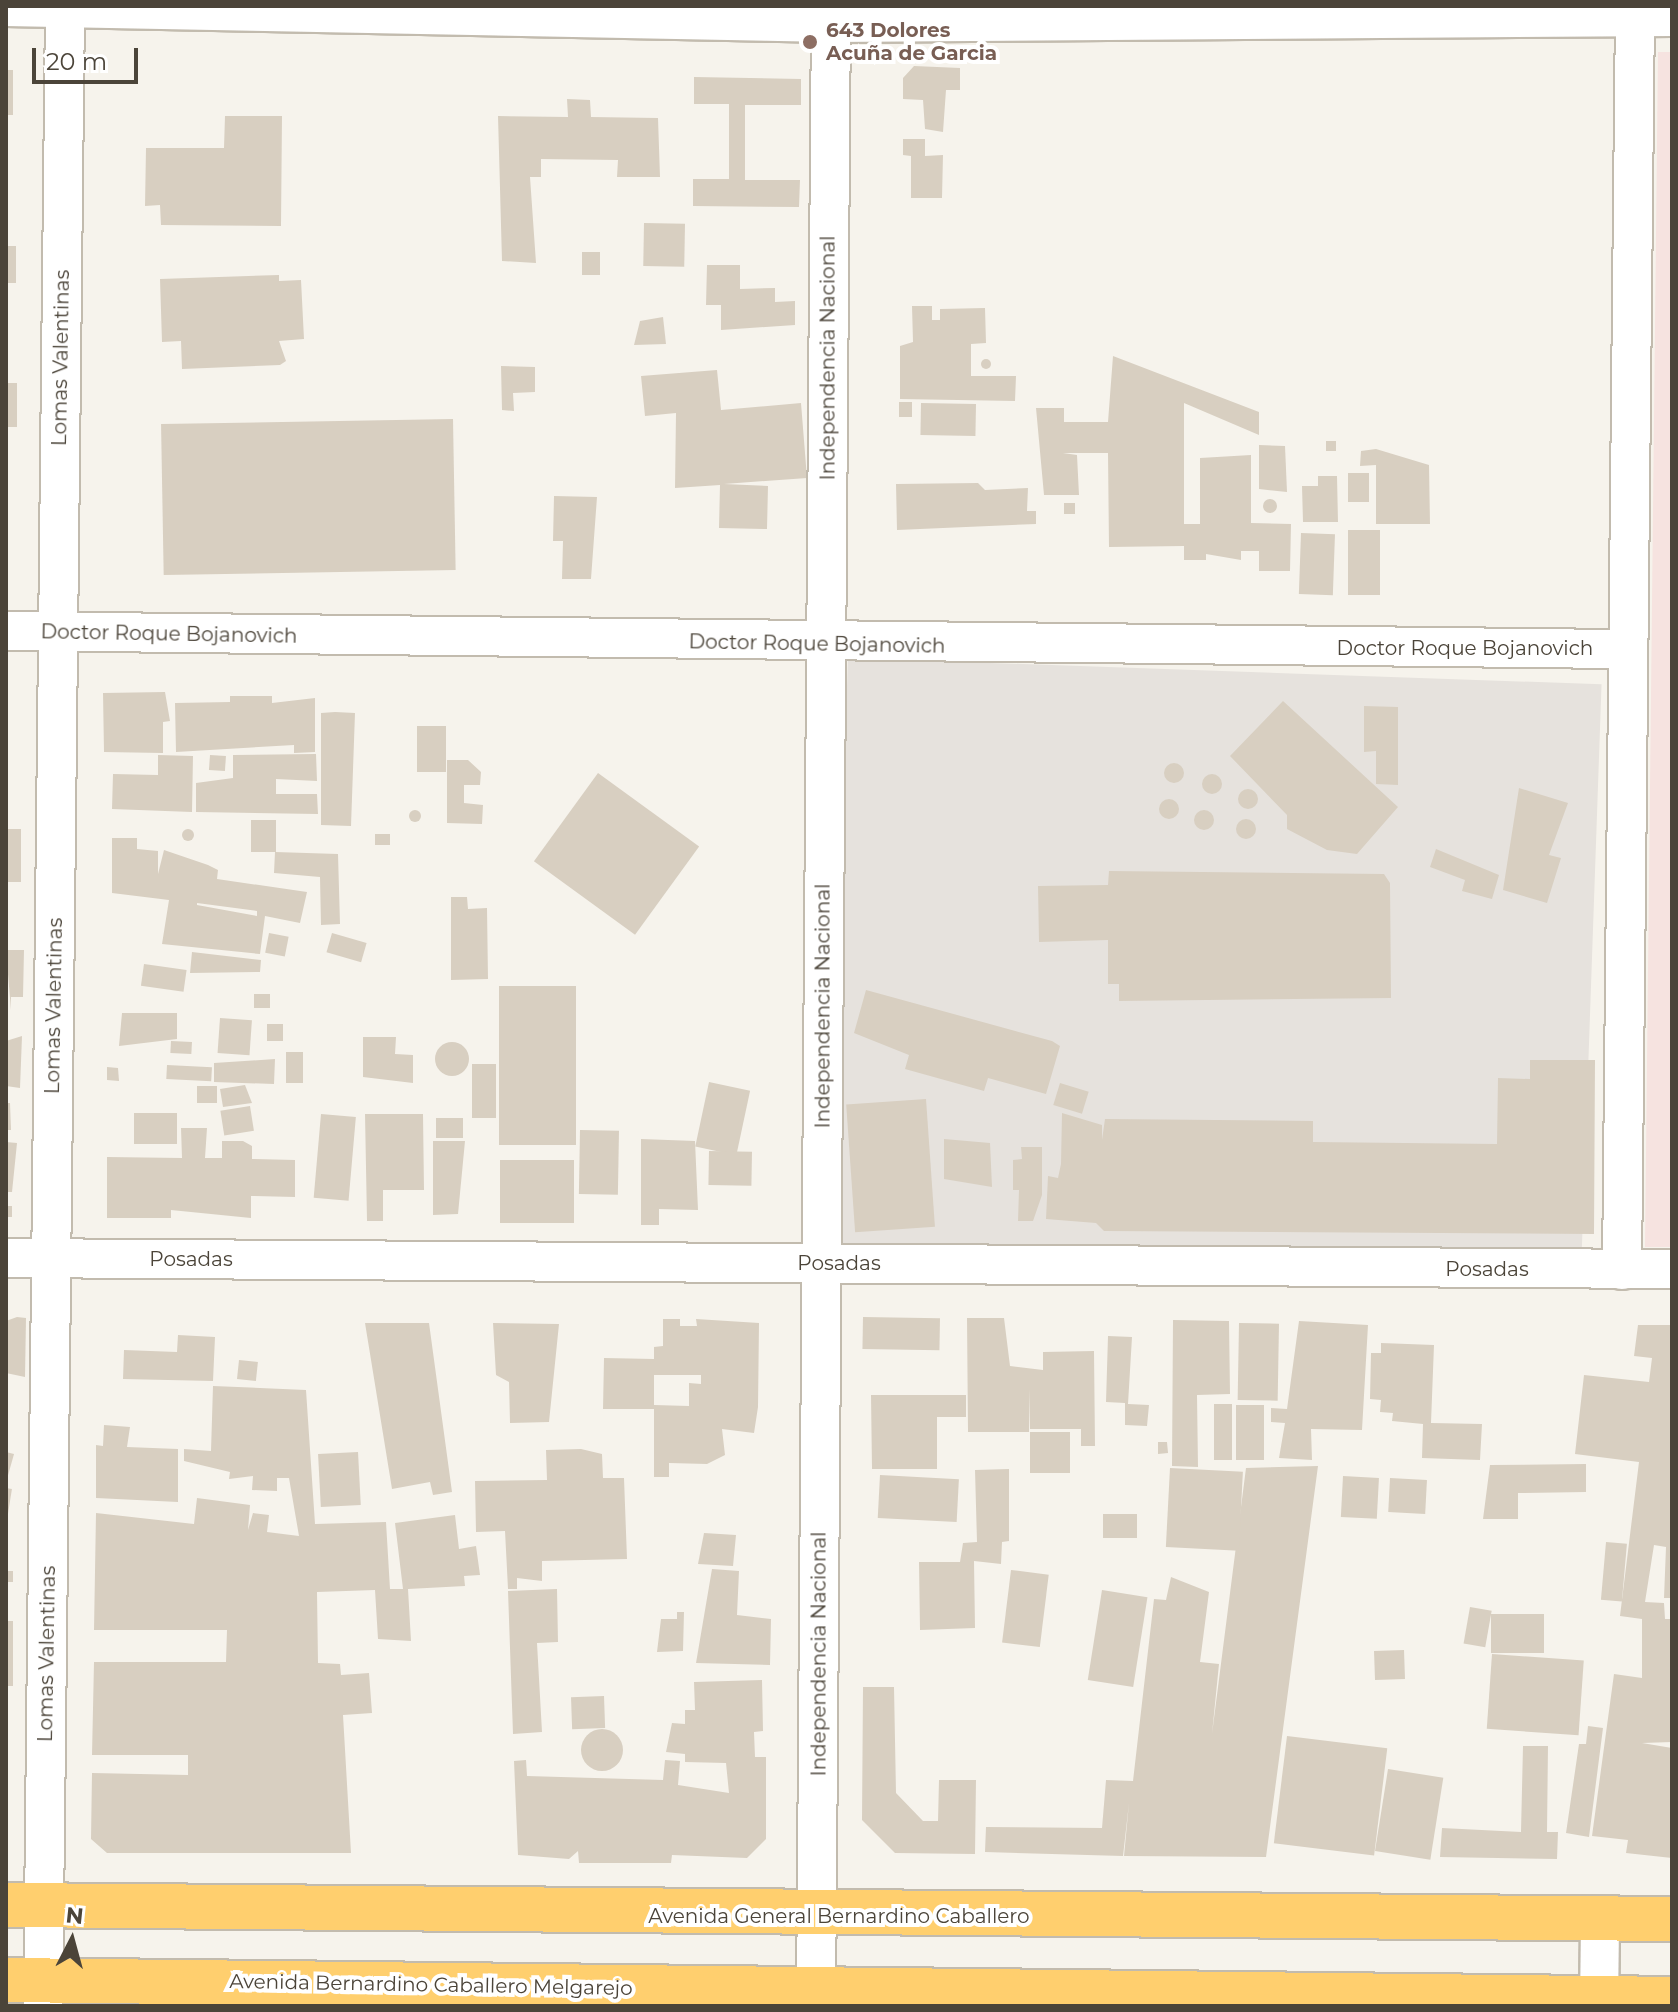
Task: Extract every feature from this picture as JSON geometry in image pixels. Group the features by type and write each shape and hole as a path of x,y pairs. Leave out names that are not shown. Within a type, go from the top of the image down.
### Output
{"highway":[{"name":"Avenida General Bernardino Caballero","path":"25,1906 817,1917 1672,1919"},
{"name":"Avenida Bernardino Caballero Melgarejo","path":"31,1989 816,1998 1599,2002 1672,1999"}],"street":[{"path":"6,7 831,14 1635,11 1672,17"},
{"name":"Lomas Valentinas","path":"31,1989 25,1906 52,1259 65,7"},
{"path":"1622,1270 1635,11"},
{"name":"Independencia Nacional","path":"816,1998 831,14"},
{"name":"Doctor Roque Bojanovich","path":"6,631 826,645 1628,649"},
{"name":"Posadas","path":"6,1258 1672,1269"},
{"path":"1599,2002 1600,1918"}],"shaded area":[{"path":"1658,52 1672,52 1672,1247 1645,1247"},
{"path":"848,658 1602,684 1581,1269 828,1243"}],"building":[{"path":"914,66 960,68 960,90 946,90 943,132 925,129 923,100 903,99 903,78"},
{"path":"6,70 13,70 13,115 6,115"},
{"path":"694,77 801,79 801,105 745,105 745,180 800,180 799,207 693,206 693,179 729,179 729,104 694,104"},
{"path":"567,99 590,100 591,117 658,118 660,177 617,177 618,160 541,159 541,177 530,177 536,263 502,261 498,116 568,117"},
{"path":"225,116 282,116 281,226 161,225 160,205 145,206 146,148 224,148"},
{"path":"903,139 925,139 925,156 943,155 942,198 911,198 911,156 903,155"},
{"path":"644,223 685,224 684,267 643,266"},
{"path":"6,246 16,246 16,283 6,283"},
{"path":"582,252 600,252 600,275 582,275"},
{"path":"707,265 740,265 740,289 775,288 775,302 795,301 795,325 721,330 721,305 706,305"},
{"path":"279,275 279,281 301,280 304,339 279,341 286,361 280,365 182,369 181,341 162,342 160,279"},
{"path":"912,306 932,306 932,320 940,320 940,309 985,308 986,343 971,344 971,376 1016,376 1015,401 900,399 900,346 913,342"},
{"path":"663,317 666,344 634,345 640,321"},
{"path":"1113,356 1259,412 1259,435 1184,403 1184,524 1200,524 1200,458 1251,455 1251,523 1291,524 1290,571 1259,571 1259,551 1241,551 1241,560 1206,554 1206,560 1184,560 1184,546 1109,547 1108,453 1063,453 1077,455 1079,495 1044,495 1036,408 1064,408 1064,422 1108,422"},
{"path":"986,359 991,364 986,369 981,364"},
{"path":"501,366 535,367 535,392 513,393 514,411 502,410"},
{"path":"717,370 721,410 801,403 807,478 724,484 768,486 767,529 719,528 720,485 675,488 676,413 645,416 641,376"},
{"path":"6,383 17,383 17,427 6,427"},
{"path":"899,402 912,402 912,417 899,417"},
{"path":"921,403 976,404 975,436 920,435"},
{"path":"453,419 456,570 164,575 161,424"},
{"path":"1326,441 1336,441 1336,451 1326,451"},
{"path":"1259,445 1285,446 1287,492 1259,489"},
{"path":"1376,449 1429,465 1430,524 1376,524 1376,465 1360,466 1361,451"},
{"path":"1348,473 1369,473 1369,502 1348,502"},
{"path":"1318,476 1337,476 1338,522 1303,522 1302,486 1318,486"},
{"path":"978,483 985,490 1028,488 1027,511 1036,511 1036,524 897,530 896,484"},
{"path":"554,496 597,497 591,579 562,579 563,541 553,541"},
{"path":"1270,499 1277,506 1270,513 1263,506"},
{"path":"1064,503 1075,503 1075,514 1064,514"},
{"path":"1348,530 1380,530 1380,595 1348,595"},
{"path":"1301,533 1335,534 1333,595 1299,594"},
{"path":"165,692 170,721 163,722 163,753 104,752 103,693"},
{"path":"230,696 272,696 272,703 315,698 315,752 294,753 294,745 176,752 175,703 230,702"},
{"path":"1283,701 1398,807 1357,854 1327,850 1287,829 1287,815 1230,756"},
{"path":"1364,706 1398,707 1398,785 1376,784 1376,751 1364,752"},
{"path":"321,713 355,713 351,826 321,825"},
{"path":"417,726 446,726 446,772 417,772"},
{"path":"316,754 317,781 276,779 276,794 317,794 318,814 196,812 196,783 233,778 233,755"},
{"path":"158,755 193,756 192,812 112,809 113,774 158,775"},
{"path":"210,755 226,756 225,771 209,770"},
{"path":"447,760 468,760 481,772 480,785 464,785 464,803 483,805 482,824 447,823"},
{"path":"1174,763 1181,766 1184,773 1181,780 1174,783 1167,780 1164,773 1167,766"},
{"path":"598,773 699,846 635,935 534,861"},
{"path":"1212,774 1219,777 1222,784 1219,791 1212,794 1205,791 1202,784 1205,777"},
{"path":"1519,788 1568,803 1549,855 1561,858 1547,903 1503,890"},
{"path":"1248,789 1255,792 1258,799 1255,806 1248,809 1241,806 1238,799 1241,792"},
{"path":"1169,799 1176,802 1179,809 1176,816 1169,819 1162,816 1159,809 1162,802"},
{"path":"415,810 421,816 415,822 409,816"},
{"path":"1204,810 1211,813 1214,820 1211,827 1204,830 1197,827 1194,820 1197,813"},
{"path":"1246,819 1253,822 1256,829 1253,836 1246,839 1239,836 1236,829 1239,822"},
{"path":"251,820 276,820 276,852 251,852"},
{"path":"6,829 21,829 21,882 6,882"},
{"path":"188,829 194,835 188,841 182,835"},
{"path":"375,834 390,834 390,845 375,845"},
{"path":"112,838 137,838 137,849 158,851 158,874 164,850 218,870 217,879 307,892 300,923 265,916 260,954 162,944 169,900 112,893","holes":["197,903 257,911 257,916"]},
{"path":"1436,849 1499,875 1492,899 1462,891 1465,880 1430,867"},
{"path":"275,852 338,854 340,924 321,925 320,877 274,873"},
{"path":"1109,871 1384,874 1390,883 1391,998 1119,1001 1119,984 1108,984 1108,940 1039,942 1038,886 1108,885"},
{"path":"451,897 467,897 468,909 487,908 488,979 451,980"},
{"path":"269,933 289,937 285,956 265,953"},
{"path":"332,933 367,943 361,962 326,952"},
{"path":"6,950 24,950 23,997 11,997 11,1010"},
{"path":"192,952 261,960 260,972 190,973"},
{"path":"144,964 187,970 184,992 141,986"},
{"path":"499,986 576,986 576,1145 499,1145"},
{"path":"866,990 1052,1041 1060,1046 1046,1094 988,1078 984,1091 905,1069 909,1055 854,1033"},
{"path":"254,994 270,994 270,1008 254,1008"},
{"path":"122,1013 177,1013 177,1039 119,1046"},
{"path":"220,1018 252,1020 249,1055 218,1053"},
{"path":"267,1024 283,1024 283,1041 267,1041"},
{"path":"22,1036 20,1088 6,1086 6,1041"},
{"path":"363,1037 396,1037 395,1054 413,1055 413,1083 363,1077"},
{"path":"171,1041 192,1042 191,1054 170,1053"},
{"path":"452,1042 464,1047 469,1059 464,1071 452,1076 440,1071 435,1059 440,1047"},
{"path":"286,1052 303,1052 303,1083 286,1083"},
{"path":"275,1059 274,1084 214,1082 214,1063"},
{"path":"1530,1060 1595,1060 1594,1234 1104,1231 1096,1223 1046,1219 1048,1176 1058,1178 1061,1164 1062,1113 1102,1125 1102,1140 1105,1119 1313,1121 1313,1142 1497,1144 1498,1078 1530,1079"},
{"path":"472,1064 496,1064 496,1118 472,1118"},
{"path":"167,1065 212,1067 211,1081 166,1079"},
{"path":"107,1067 118,1068 119,1081 107,1080"},
{"path":"709,1082 750,1091 736,1155 695,1147"},
{"path":"1060,1083 1089,1092 1082,1114 1053,1105"},
{"path":"245,1085 252,1103 223,1107 220,1089"},
{"path":"197,1086 217,1086 217,1103 197,1103"},
{"path":"926,1099 935,1227 855,1232 846,1105"},
{"path":"6,1103 10,1103 11,1130 6,1130"},
{"path":"250,1106 254,1131 224,1135 220,1111"},
{"path":"134,1113 177,1113 177,1144 134,1144"},
{"path":"321,1114 356,1117 349,1201 314,1198"},
{"path":"365,1114 423,1114 424,1190 383,1190 383,1221 367,1221"},
{"path":"436,1118 463,1118 463,1138 436,1138"},
{"path":"181,1128 207,1128 205,1158 222,1158 222,1141 243,1141 252,1146 252,1159 295,1160 295,1197 251,1196 251,1218 171,1210 171,1218 107,1218 107,1157 182,1158"},
{"path":"580,1130 619,1131 618,1195 579,1194"},
{"path":"641,1139 695,1141 698,1210 659,1209 659,1225 641,1225"},
{"path":"944,1139 990,1143 992,1187 944,1179"},
{"path":"433,1141 465,1141 458,1214 433,1215"},
{"path":"6,1142 17,1143 12,1192 6,1192"},
{"path":"1021,1147 1042,1147 1042,1195 1033,1221 1018,1221 1019,1190 1013,1190 1013,1160 1022,1159"},
{"path":"709,1151 752,1152 751,1186 708,1185"},
{"path":"500,1160 574,1160 574,1223 500,1223"},
{"path":"6,1206 12,1206 12,1217 6,1217"},
{"path":"863,1317 940,1318 939,1350 862,1349"},
{"path":"26,1318 25,1377 6,1373 6,1321"},
{"path":"967,1318 1004,1318 1010,1366 1043,1370 1043,1352 1094,1351 1095,1446 1081,1446 1081,1429 1030,1429 1030,1389 1029,1432 968,1432"},
{"path":"663,1319 680,1319 680,1326 697,1326 696,1319 759,1323 758,1407 754,1433 722,1429 725,1455 707,1464 669,1463 669,1477 654,1477 654,1409 603,1409 604,1358 654,1359 654,1347 663,1346","holes":["654,1375 701,1375 701,1384 689,1383 689,1406 654,1405"]},
{"path":"1173,1320 1229,1321 1230,1394 1197,1395 1198,1467 1172,1466"},
{"path":"1299,1321 1368,1325 1362,1430 1311,1429 1312,1460 1279,1458 1285,1423 1271,1422 1271,1408 1287,1409"},
{"path":"365,1323 429,1323 452,1492 433,1495 430,1482 392,1489"},
{"path":"493,1323 559,1324 549,1422 510,1423 509,1382 496,1375"},
{"path":"1239,1323 1279,1324 1278,1401 1238,1400"},
{"path":"1638,1325 1672,1325 1672,1598 1664,1598 1666,1547 1654,1545 1645,1602 1664,1603 1665,1619 1672,1619 1672,1742 1642,1743 1672,1748 1672,1858 1626,1853 1628,1840 1592,1836 1614,1674 1642,1678 1642,1619 1620,1616 1639,1462 1575,1454 1584,1375 1649,1382 1652,1358 1634,1356"},
{"path":"178,1335 215,1337 213,1381 123,1379 124,1350 177,1352"},
{"path":"1108,1336 1132,1337 1128,1404 1149,1405 1147,1426 1125,1425 1125,1403 1106,1402"},
{"path":"1381,1343 1434,1345 1431,1423 1482,1424 1480,1460 1422,1458 1423,1424 1392,1421 1393,1413 1380,1412 1381,1400 1370,1399 1371,1353 1381,1353"},
{"path":"239,1360 258,1362 256,1381 237,1379"},
{"path":"213,1386 306,1390 315,1524 386,1522 390,1589 403,1589 395,1523 455,1515 459,1549 476,1546 480,1575 464,1576 465,1586 408,1589 411,1641 378,1639 375,1590 317,1592 318,1663 340,1664 341,1675 369,1673 372,1713 343,1715 351,1853 107,1853 91,1839 92,1773 188,1775 188,1755 92,1755 94,1662 226,1662 227,1630 94,1630 96,1513 194,1524 197,1498 250,1505 248,1530 253,1513 269,1515 267,1532 299,1536 289,1478 277,1478 277,1491 252,1490 253,1476 229,1479 230,1472 184,1461 184,1449 211,1451"},
{"path":"871,1395 966,1395 966,1417 937,1417 937,1469 872,1469"},
{"path":"1214,1404 1232,1404 1232,1460 1214,1460"},
{"path":"1236,1405 1264,1405 1264,1460 1236,1460"},
{"path":"104,1425 130,1427 127,1447 178,1449 178,1502 96,1498 96,1445 103,1446"},
{"path":"1030,1432 1070,1432 1070,1473 1030,1473"},
{"path":"1158,1442 1167,1442 1168,1453 1158,1454"},
{"path":"581,1449 602,1454 603,1478 624,1478 627,1559 542,1561 542,1581 517,1578 517,1589 508,1589 505,1531 476,1532 475,1481 547,1480 546,1450"},
{"path":"6,1452 14,1454 7,1479 6,1479"},
{"path":"358,1452 361,1505 321,1507 318,1454"},
{"path":"1586,1464 1586,1492 1518,1493 1518,1519 1483,1519 1490,1465"},
{"path":"1318,1466 1266,1857 1124,1856 1129,1803 1123,1856 985,1852 986,1827 1102,1828 1106,1780 1133,1781 1154,1599 1166,1600 1171,1577 1209,1592 1200,1662 1219,1664 1212,1734 1246,1468"},
{"path":"1170,1468 1243,1472 1239,1551 1166,1547"},
{"path":"1009,1469 1009,1541 1002,1542 1001,1564 974,1561 975,1628 920,1630 919,1562 960,1562 963,1543 977,1542 975,1470"},
{"path":"880,1475 959,1479 957,1522 878,1518"},
{"path":"1343,1476 1379,1478 1377,1519 1341,1517"},
{"path":"1390,1478 1427,1480 1425,1514 1388,1512"},
{"path":"6,1488 12,1489 6,1526"},
{"path":"1103,1514 1137,1514 1137,1538 1103,1538"},
{"path":"704,1533 736,1535 733,1566 698,1564"},
{"path":"1606,1542 1627,1544 1622,1602 1601,1600"},
{"path":"712,1569 739,1571 737,1615 771,1619 770,1665 696,1663"},
{"path":"1011,1570 1049,1575 1040,1647 1002,1642"},
{"path":"6,1571 13,1571 13,1582 6,1582"},
{"path":"557,1589 558,1642 537,1643 542,1732 513,1734 508,1591"},
{"path":"1102,1590 1147,1597 1133,1687 1088,1680"},
{"path":"1470,1607 1492,1611 1485,1647 1464,1643"},
{"path":"677,1612 684,1612 683,1651 657,1652 661,1619 677,1619"},
{"path":"1491,1614 1544,1614 1544,1653 1491,1653"},
{"path":"6,1621 13,1621 13,1686 6,1686"},
{"path":"1404,1650 1405,1679 1375,1680 1374,1651"},
{"path":"1492,1654 1584,1660 1579,1735 1487,1729"},
{"path":"762,1680 763,1731 754,1732 755,1757 766,1757 766,1839 747,1858 672,1855 671,1863 579,1863 578,1851 569,1859 518,1855 514,1761 526,1760 527,1776 663,1780 665,1760 680,1761 678,1785 729,1793 726,1763 685,1762 685,1754 666,1752 672,1723 685,1724 685,1710 695,1710 694,1682"},
{"path":"863,1687 894,1687 896,1793 923,1821 938,1821 939,1780 976,1780 975,1854 895,1853 862,1820"},
{"path":"604,1696 605,1728 572,1729 571,1697"},
{"path":"1588,1726 1603,1728 1589,1837 1566,1833 1579,1744 1586,1744"},
{"path":"602,1729 617,1735 623,1750 617,1765 602,1771 587,1765 581,1750 587,1735"},
{"path":"1287,1736 1387,1748 1374,1856 1274,1843"},
{"path":"1523,1746 1548,1746 1547,1832 1558,1832 1557,1859 1440,1857 1442,1828 1521,1832"},
{"path":"1388,1769 1443,1778 1430,1860 1375,1851"}],"place":[{"name":"643 Dolores Acuña de Garcia","path":"810,42"}]}
